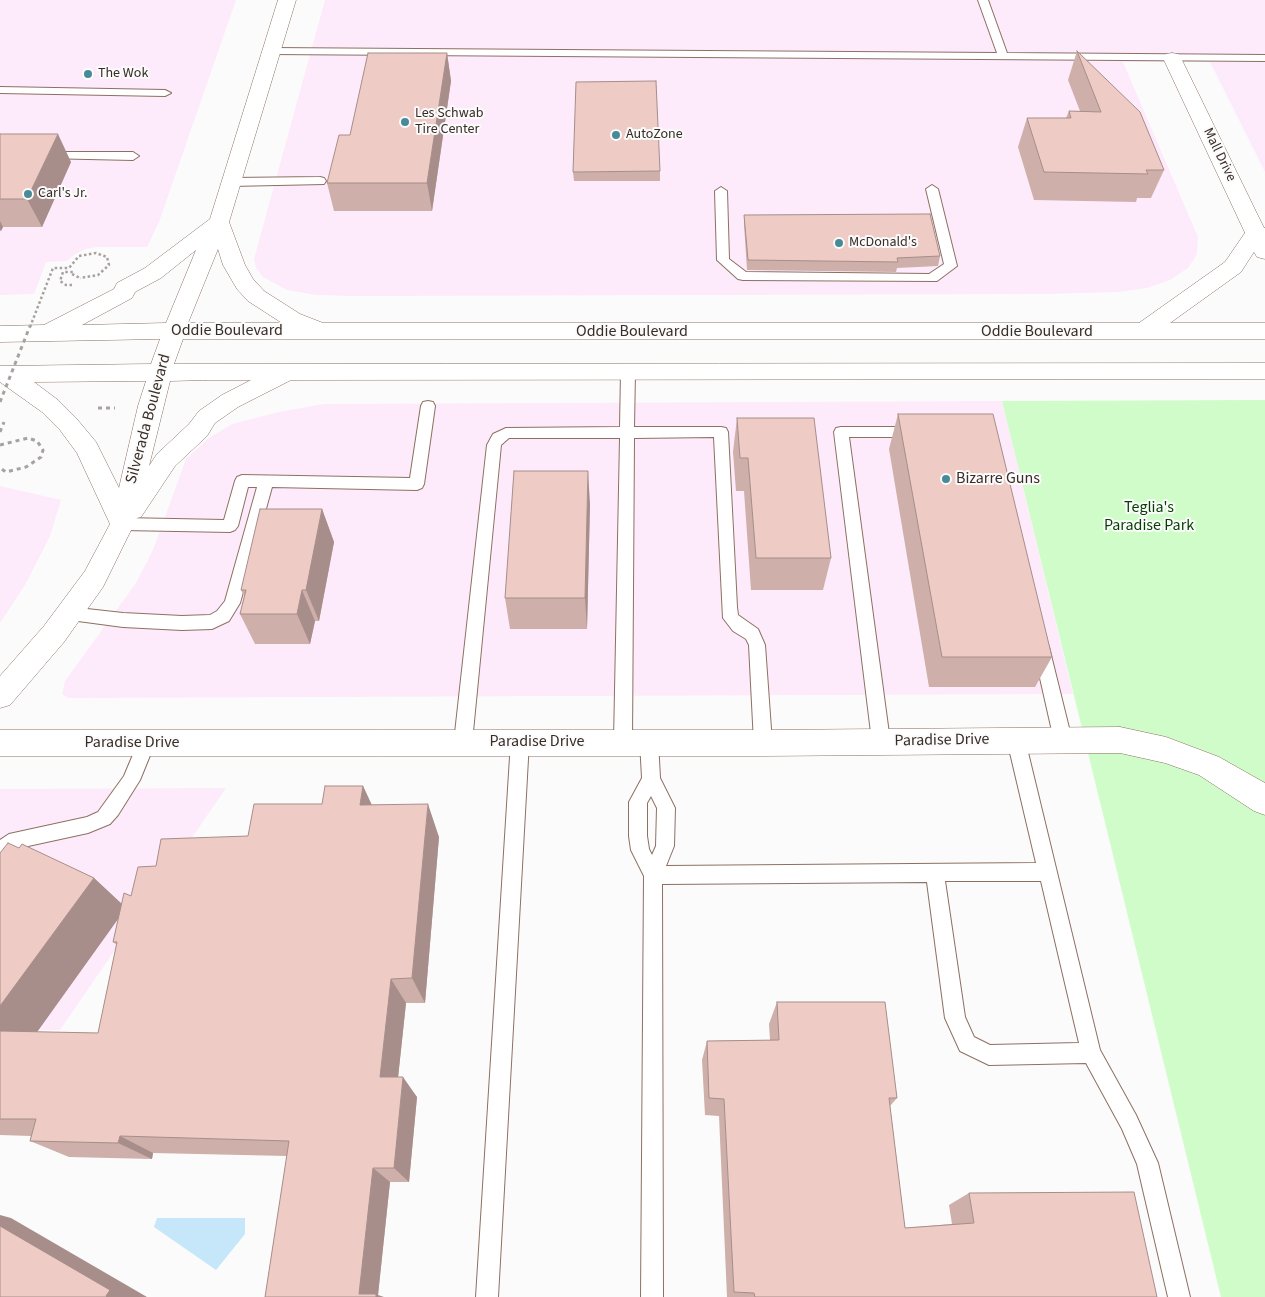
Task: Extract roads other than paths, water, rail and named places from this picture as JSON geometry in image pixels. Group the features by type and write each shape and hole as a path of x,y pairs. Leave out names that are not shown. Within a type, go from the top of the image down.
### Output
{"main road":[{"name":"Silverada Boulevard","path":"4,684 54,634 69,614 94,579 123,524 150,406 160,372 184,304 219,222 287,0"},
{"name":"Mall Drive","path":"1172,58 1260,236 1265,252"},
{"path":"46,334 124,293 125,288 153,273 219,222 234,265 245,284 256,296 292,319 322,331"},
{"path":"1142,332 1233,267 1260,236"},
{"name":"Oddie Boulevard","path":"0,334 175,331 1265,331"},
{"path":"4,374 160,372 1265,371"},
{"path":"123,524 166,460 198,430 207,417 230,401 288,372"},
{"path":"4,374 50,406 68,424 87,448 123,524"},
{"name":"Paradise Drive","path":"0,743 636,741 763,743 1120,740 1166,750 1209,766 1254,793 1265,802"}],"lane":[{"path":"983,0 1003,56"},
{"path":"271,51 1265,58"},
{"path":"0,90 165,93"},
{"path":"37,156 133,156"},
{"path":"231,182 320,181"},
{"path":"721,191 723,260 743,276 932,278 951,266 932,189"},
{"path":"628,372 636,741 651,779 666,808 665,846 653,875 652,1293"},
{"path":"123,524 230,526 242,481 417,484 428,406"},
{"path":"463,742 494,445 498,438 506,433 721,432 729,607 732,618 739,626 752,634 757,645 763,743"},
{"path":"881,741 841,432 926,432"},
{"path":"69,614 123,620 182,623 212,622 223,616 232,604 266,481"},
{"path":"1037,631 1069,740"},
{"path":"1016,740 1091,1054 1129,1122 1147,1163 1180,1297"},
{"path":"487,1297 520,741"},
{"path":"0,850 15,840 88,825 104,818 131,780 146,743"},
{"path":"651,779 638,802 638,836 640,850 653,875"},
{"path":"934,872 956,1018 967,1044 989,1055 1091,1054"},
{"path":"653,875 1046,872"}],"water":[{"path":"157,1218 245,1218 245,1234 216,1270 154,1227"}],"place":[{"name":"The Wok","path":"88,74"},
{"name":"Les Schwab Tire Center","path":"405,122"},
{"name":"AutoZone","path":"616,135"},
{"name":"Carl's Jr.","path":"28,194"},
{"name":"McDonald's","path":"839,243"},
{"name":"Bizarre Guns","path":"946,479"}],"park label":[{"name":"Teglia's Paradise Park","path":"1149,517"}]}
